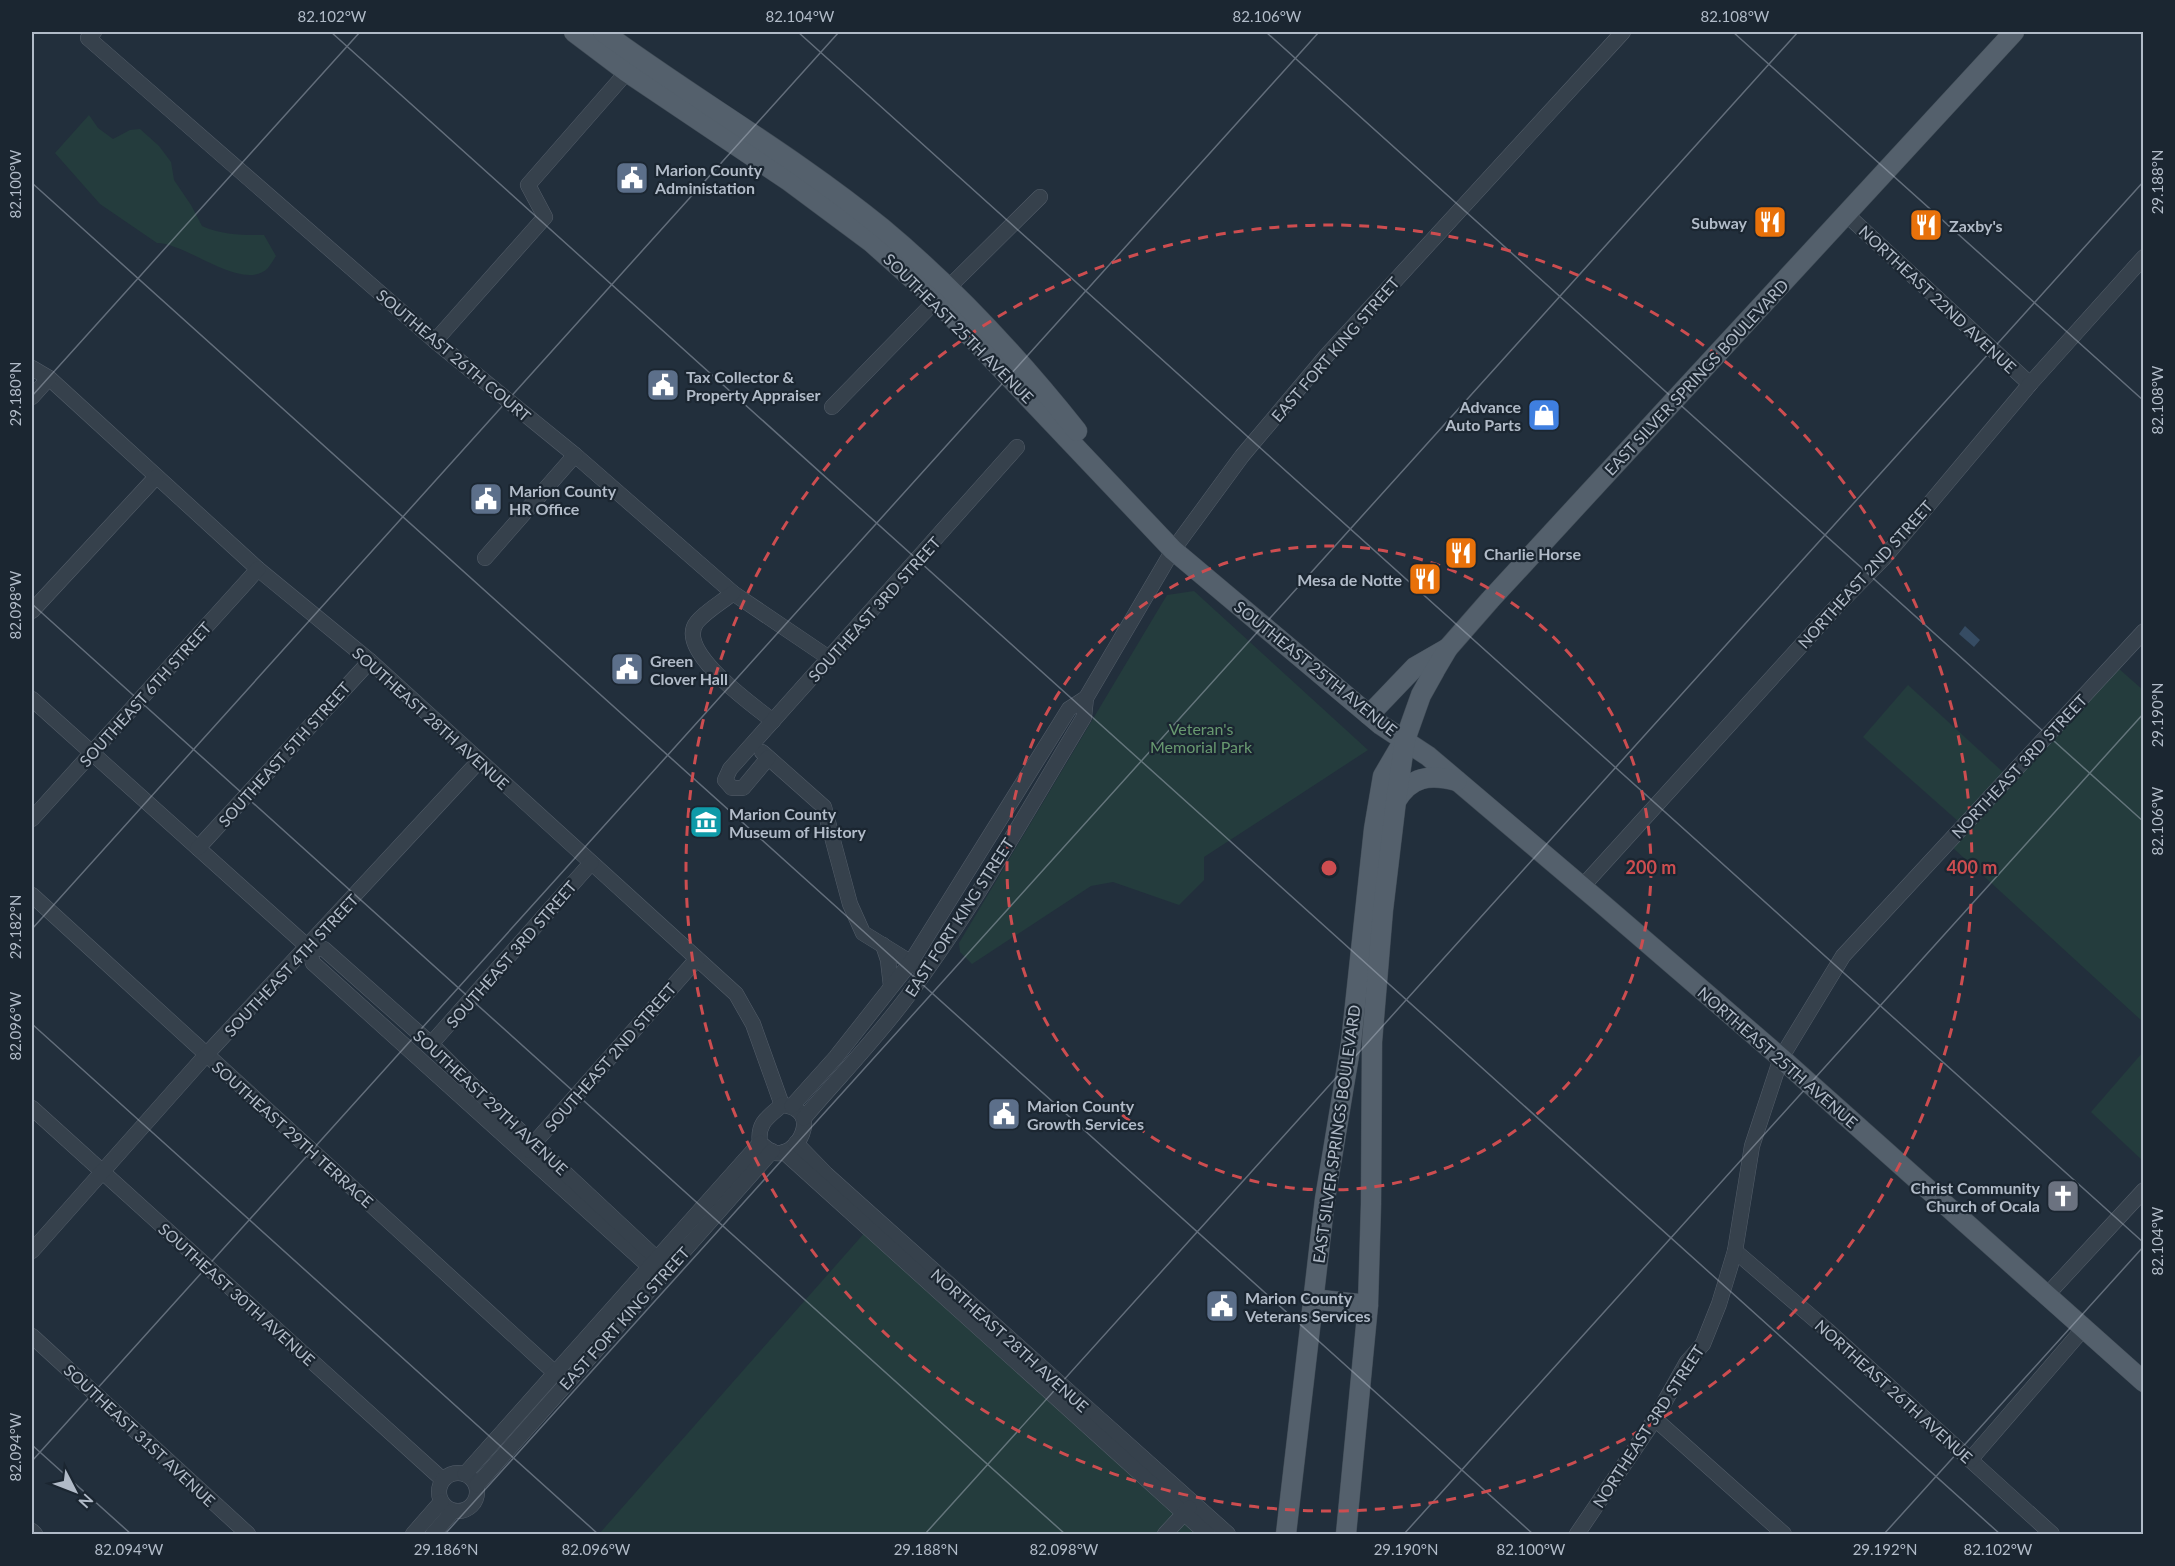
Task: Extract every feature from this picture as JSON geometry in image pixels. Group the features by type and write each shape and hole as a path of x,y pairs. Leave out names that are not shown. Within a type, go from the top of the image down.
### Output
{"main road":[{"name":"SOUTHEAST 25TH AVENUE","path":"574,32 633,65 942,294 1173,550 1369,715 1405,740"},
{"name":"SOUTHEAST 25TH AVENUE","path":"603,32 633,65"},
{"name":"EAST SILVER SPRINGS BOULEVARD","path":"1346,1534 1368,1305 1372,1042 1396,801 1405,740 1421,695 1448,648 1498,591 2014,32"},
{"path":"1369,715 1415,666 1448,648"},
{"name":"EAST SILVER SPRINGS BOULEVARD","path":"1286,1534 1324,1199 1351,1043 1374,829 1383,776 1405,740"},
{"name":"NORTHEAST 25TH AVENUE","path":"1405,740 1428,756 1781,1058 2144,1382"},
{"path":"1396,801 1402,791 1413,782 1429,776 1457,781"},
{"path":"1312,1299 1368,1305"}],"street":[{"name":"EAST FORT KING STREET","path":"804,1118 880,1031 925,972 967,910 1084,717 1086,698 1173,550 1242,456 1327,355 1623,32"},
{"name":"SOUTHEAST 26TH COURT","path":"91,35 435,341 575,455 733,593 829,658"},
{"path":"435,341 545,217 528,185 633,65"},
{"path":"832,407 1040,197"},
{"name":"NORTHEAST 22ND AVENUE","path":"1846,214 2030,384"},
{"name":"NORTHEAST 2ND STREET","path":"1582,888 1836,607 1883,559 2030,384 2144,258"},
{"name":"SOUTHEAST 28TH AVENUE","path":"32,368 49,378 258,569 370,661 736,994 753,1024 773,1079 787,1105"},
{"path":"32,397 49,378"},
{"name":"SOUTHEAST 3RD STREET","path":"768,758 743,788 732,788 725,780 730,769 1017,447"},
{"path":"484,558 575,455"},
{"path":"32,611 156,477"},
{"name":"SOUTHEAST 6TH STREET","path":"32,819 258,569"},
{"path":"733,593 696,623 693,636 699,652 712,671 773,721"},
{"name":"NORTHEAST 3RD STREET","path":"1577,1534 1655,1419 1688,1362 1703,1344 1719,1304 1735,1251 1752,1146 1781,1058 1844,956 2142,637"},
{"name":"SOUTHEAST 5TH STREET","path":"198,848 370,661"},
{"name":"EAST FORT KING STREET","path":"787,1105 806,1090 836,1057 911,962 1069,709 1086,698"},
{"name":"SOUTHEAST 29TH AVENUE","path":"32,699 308,948 313,963 529,1149 664,1273"},
{"path":"753,744 824,807 850,904 863,933 925,972"},
{"name":"SOUTHEAST 4TH STREET","path":"32,1251 100,1171 479,761"},
{"name":"SOUTHEAST 3RD STREET","path":"431,1044 591,863"},
{"name":"SOUTHEAST 29TH TERRACE","path":"32,895 554,1372"},
{"path":"883,945 898,949 919,941 932,931"},
{"path":"883,945 888,960 891,986"},
{"name":"SOUTHEAST 29TH AVENUE","path":"308,948 324,949 431,1044 489,1102 529,1149"},
{"name":"SOUTHEAST 2ND STREET","path":"529,1149 697,958"},
{"path":"773,1079 783,1087 794,1091 806,1090"},
{"path":"787,1105 802,1114 804,1118 803,1133 778,1147 759,1133 764,1120 787,1105"},
{"name":"SOUTHEAST 30TH AVENUE","path":"32,1108 443,1480"},
{"name":"EAST FORT KING STREET","path":"471,1479 554,1372 653,1261 778,1147"},
{"name":"EAST FORT KING STREET","path":"471,1479 664,1273 778,1147"},
{"name":"NORTHEAST 28TH AVENUE","path":"778,1147 1188,1509 1228,1534"},
{"path":"2048,1295 2144,1190"},
{"name":"NORTHEAST 26TH AVENUE","path":"1735,1251 1827,1330 2052,1534"},
{"path":"1971,1460 2084,1328"},
{"name":"SOUTHEAST 31ST AVENUE","path":"32,1336 248,1534"},
{"path":"1655,1419 1784,1534"},
{"path":"447,1507 439,1494 443,1480 457,1473 471,1479"},
{"name":"EAST FORT KING STREET","path":"447,1507 460,1512 473,1505 478,1491 471,1479"},
{"name":"EAST FORT KING STREET","path":"413,1534 447,1507"},
{"name":"EAST FORT KING STREET","path":"433,1534 447,1507"},
{"path":"1165,1534 1188,1509"},
{"name":"NORTHEAST 28TH AVENUE","path":"1188,1509 1207,1534"},
{"path":"32,1531 35,1534"}],"green space":[{"path":"89,115 98,128 113,139 130,130 140,129 159,146 171,162 174,180 202,226 225,233 264,235 276,256 268,268 257,274 244,275 214,265 183,250 157,243 100,204 55,153"},
{"name":"Veteran's Memorial Park","path":"1194,591 1368,750 1204,857 1204,880 1179,905 1113,882 1091,886 972,964 960,952 959,943 1167,595"},
{"path":"2118,668 2143,690 2143,1022 1952,847"},
{"path":"1908,685 2004,773 1959,822 1863,737"},
{"path":"2143,1052 2143,1161 2091,1112"},
{"path":"867,1230 1203,1534 599,1534"}],"water":[{"path":"1965,626 1980,640 1974,647 1959,634"}],"place":[{"name":"Marion County Administation","path":"632,178"},
{"name":"Subway","path":"1770,222"},
{"name":"Zaxby's","path":"1926,225"},
{"name":"Tax Collector & Property Appraiser","path":"663,385"},
{"name":"Advance Auto Parts","path":"1544,415"},
{"name":"Marion County HR Office","path":"486,499"},
{"name":"Charlie Horse","path":"1461,553"},
{"name":"Mesa de Notte","path":"1425,579"},
{"name":"Green Clover Hall","path":"627,669"},
{"name":"Marion County Museum of History","path":"706,822"},
{"name":"Marion County Growth Services","path":"1004,1114"},
{"name":"Christ Community Church of Ocala","path":"2063,1196"},
{"name":"Marion County Veterans Services","path":"1222,1306"}]}
